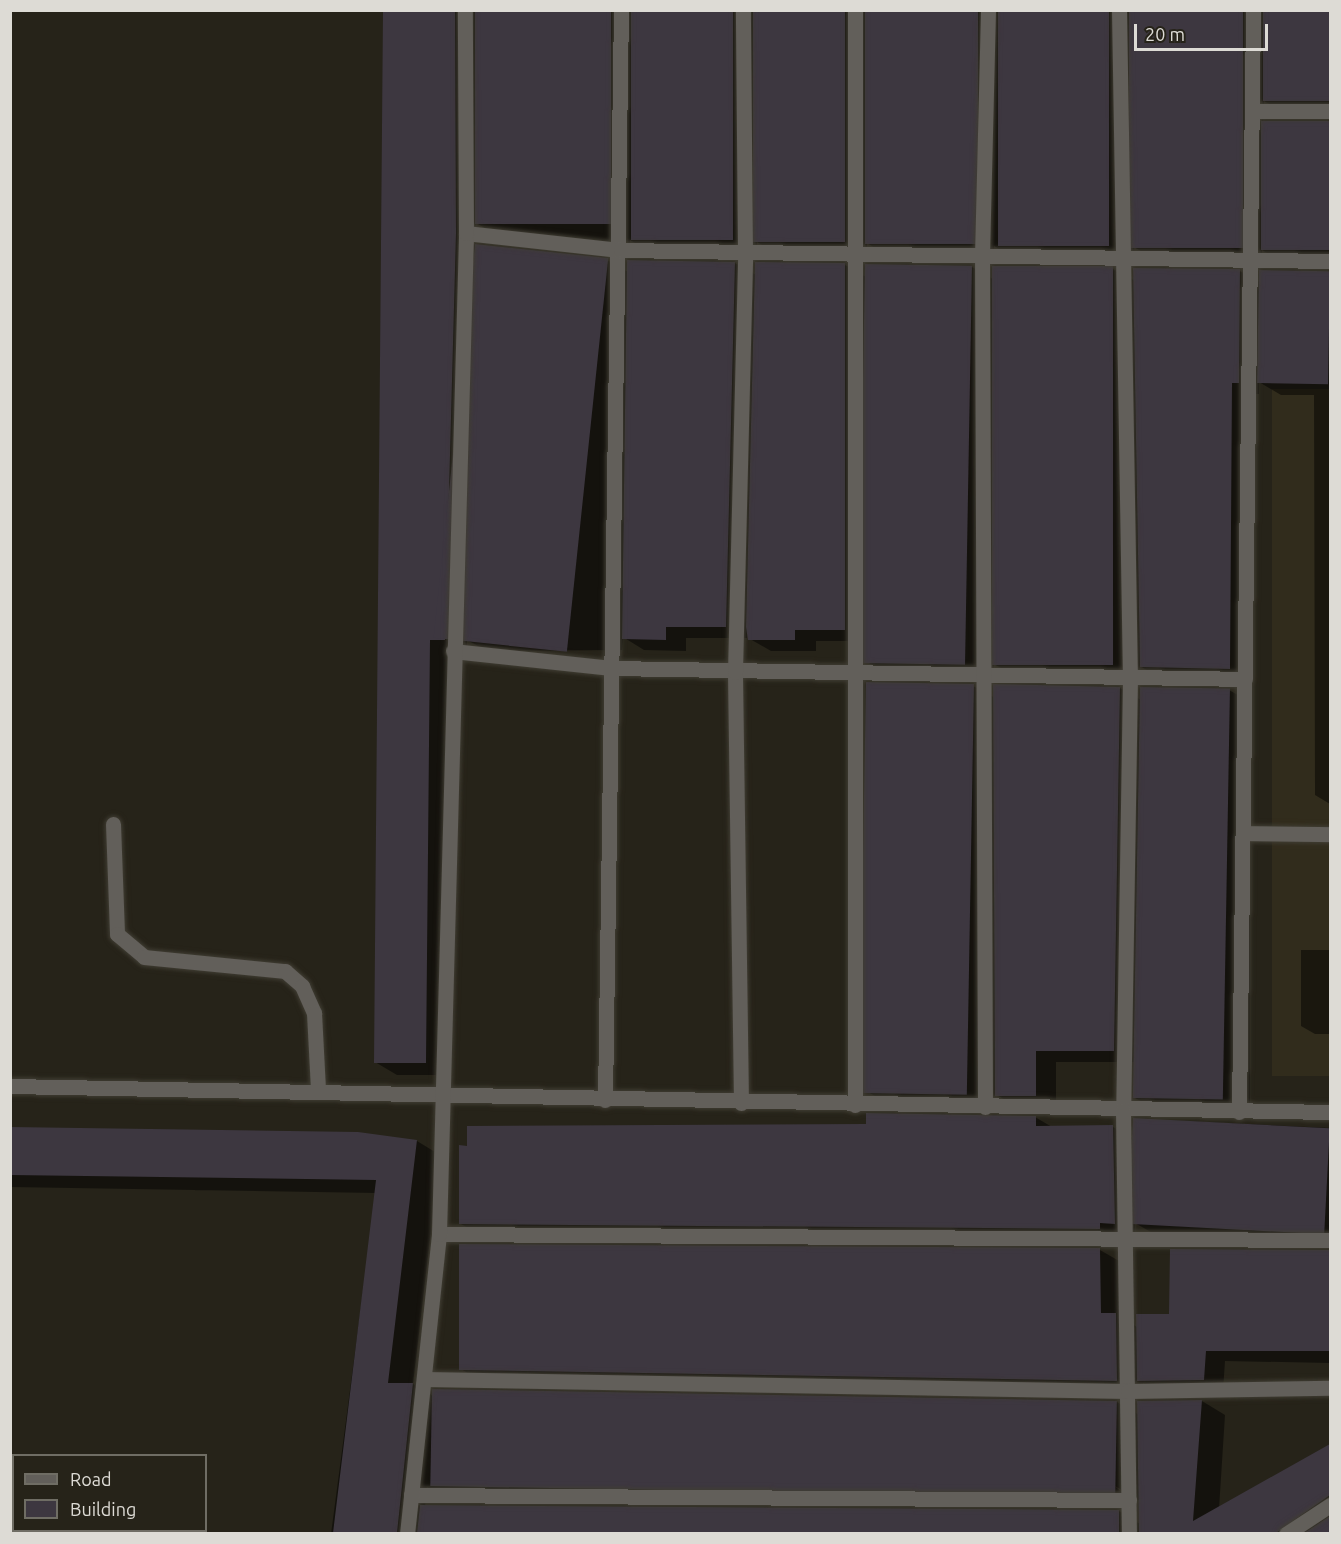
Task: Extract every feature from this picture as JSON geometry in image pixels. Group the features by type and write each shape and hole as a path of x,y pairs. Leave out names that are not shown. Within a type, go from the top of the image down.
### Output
{"street":[{"path":"407,1533 439,1234 466,233 465,10"},
{"path":"605,1100 611,668 621,250 621,10"},
{"path":"741,1102 735,672 745,252 743,10"},
{"path":"855,10 858,676 855,1105"},
{"path":"985,1107 982,256 987,10"},
{"path":"1119,10 1130,678 1123,1110 1129,1533"},
{"path":"1239,1112 1253,10"},
{"path":"1252,111 1330,111"},
{"path":"466,233 621,250 1124,260 1330,261"},
{"path":"453,651 611,668 858,676 1245,679"},
{"path":"113,824 117,934 144,957 285,971 302,986 315,1013 318,1090"},
{"path":"1243,833 1330,834"},
{"path":"10,1086 442,1091 605,1100 1330,1112"},
{"path":"439,1234 1330,1240"},
{"path":"424,1379 1128,1391 1330,1388"},
{"path":"411,1496 1129,1500"},
{"path":"1286,1533 1330,1505"}],"shaded area":[{"path":"1272,389 1330,389 1330,1076 1272,1076"}],"building":[{"path":"383,10 455,10 456,233 445,640 430,640 426,1063 374,1063"},
{"path":"475,10 611,10 611,224 475,224"},
{"path":"631,10 733,10 733,240 631,240"},
{"path":"753,10 845,10 845,242 753,242"},
{"path":"865,10 978,10 978,244 865,244"},
{"path":"998,10 1109,10 1109,246 998,246"},
{"path":"1129,10 1243,10 1243,248 1129,248"},
{"path":"1263,10 1330,10 1330,101 1263,101"},
{"path":"1261,121 1330,121 1330,250 1261,250"},
{"path":"475,244 608,258 567,652 434,638"},
{"path":"627,260 735,262 726,627 666,627 666,640 622,639"},
{"path":"755,262 845,263 845,630 795,630 795,640 748,640 746,627"},
{"path":"865,264 972,266 965,665 858,663"},
{"path":"992,266 1113,266 1113,665 992,665"},
{"path":"1133,268 1240,269 1239,383 1232,383 1230,669 1140,667"},
{"path":"1259,270 1330,271 1328,384 1257,383"},
{"path":"866,682 974,684 967,1095 859,1093"},
{"path":"993,684 1120,687 1114,1051 1036,1051 1036,1096 995,1096"},
{"path":"1140,687 1230,689 1223,1100 1133,1098"},
{"path":"866,1113 1036,1116 1036,1126 1113,1125 1115,1224 1100,1223 1100,1229 459,1224 459,1145 467,1146 467,1126 866,1124"},
{"path":"1133,1118 1330,1128 1324,1234 1127,1224"},
{"path":"10,1127 358,1132 417,1140 388,1383 413,1383 397,1533 333,1533 376,1180 10,1175"},
{"path":"459,1244 1100,1248 1101,1313 1116,1313 1117,1381 459,1370"},
{"path":"1170,1249 1330,1250 1330,1351 1206,1351 1204,1380 1137,1381 1136,1314 1169,1314"},
{"path":"432,1389 1117,1401 1115,1498 430,1486"},
{"path":"1202,1400 1193,1521 1330,1444 1330,1495 1276,1533 1139,1533 1137,1401"},
{"path":"420,1505 1119,1510 1119,1533 417,1533"},
{"path":"1330,1516 1330,1533 1304,1533"}]}
